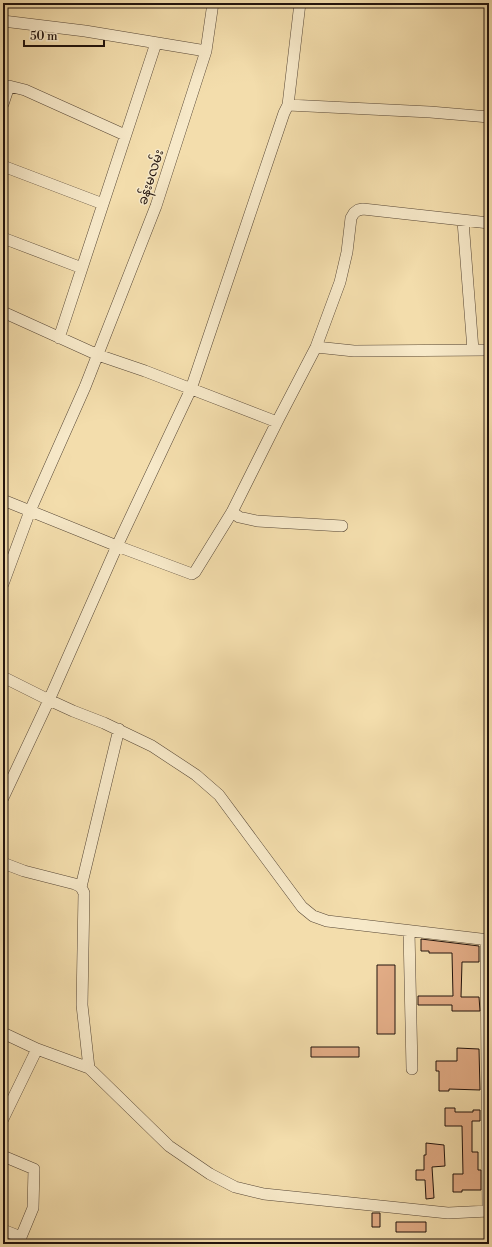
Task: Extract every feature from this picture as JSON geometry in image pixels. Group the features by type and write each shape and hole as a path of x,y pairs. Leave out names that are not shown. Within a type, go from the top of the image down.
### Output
{"street":[{"name":"ခန်းမလမ်း","path":"3,584 30,511 98,355 156,206 206,51 213,3"},
{"path":"3,798 49,700 117,546 191,389 288,105 300,3"},
{"path":"3,21 85,31 206,51"},
{"path":"59,338 156,43"},
{"path":"3,104 6,84 25,90 125,134"},
{"path":"288,105 489,117"},
{"path":"3,166 103,204"},
{"path":"3,500 117,546 192,574 195,572 232,512 316,347 340,282 354,213 358,210 364,209 489,223"},
{"path":"463,221 473,350"},
{"path":"3,238 82,268"},
{"path":"3,312 98,355 145,371 277,422"},
{"path":"316,347 354,351 489,350"},
{"path":"232,512 239,517 257,521 342,526"},
{"path":"3,677 49,700 119,729 152,746 196,776 219,795 302,907 313,916 327,921 487,940 489,1211 448,1213 264,1194 235,1187 210,1174 169,1146 89,1068 37,1049 3,1033"},
{"path":"89,1068 82,1005 85,902 84,893 81,887 119,729"},
{"path":"3,863 24,871 81,887"},
{"path":"408,931 412,1069"},
{"path":"3,1119 37,1049"},
{"path":"3,1156 34,1169 33,1208 21,1240 3,1230"}],"building":[{"path":"421,939 479,946 479,962 462,962 461,997 479,997 480,1011 452,1011 452,1005 418,1005 418,996 453,996 452,953 429,953 429,951 421,951"},
{"path":"377,965 395,965 395,1034 377,1034"},
{"path":"311,1047 359,1047 359,1057 311,1057"},
{"path":"457,1048 479,1049 480,1090 449,1089 449,1091 439,1091 439,1071 436,1071 436,1061 457,1061"},
{"path":"445,1108 455,1108 455,1112 473,1112 473,1110 480,1110 480,1121 472,1121 472,1152 478,1152 478,1170 481,1170 481,1190 462,1190 462,1192 453,1192 453,1174 463,1174 462,1126 445,1126"},
{"path":"426,1143 444,1145 445,1166 432,1167 434,1198 426,1199 425,1180 416,1180 416,1170 424,1170"},
{"path":"372,1213 380,1213 380,1227 372,1227"},
{"path":"396,1222 426,1222 426,1232 396,1232"}]}
